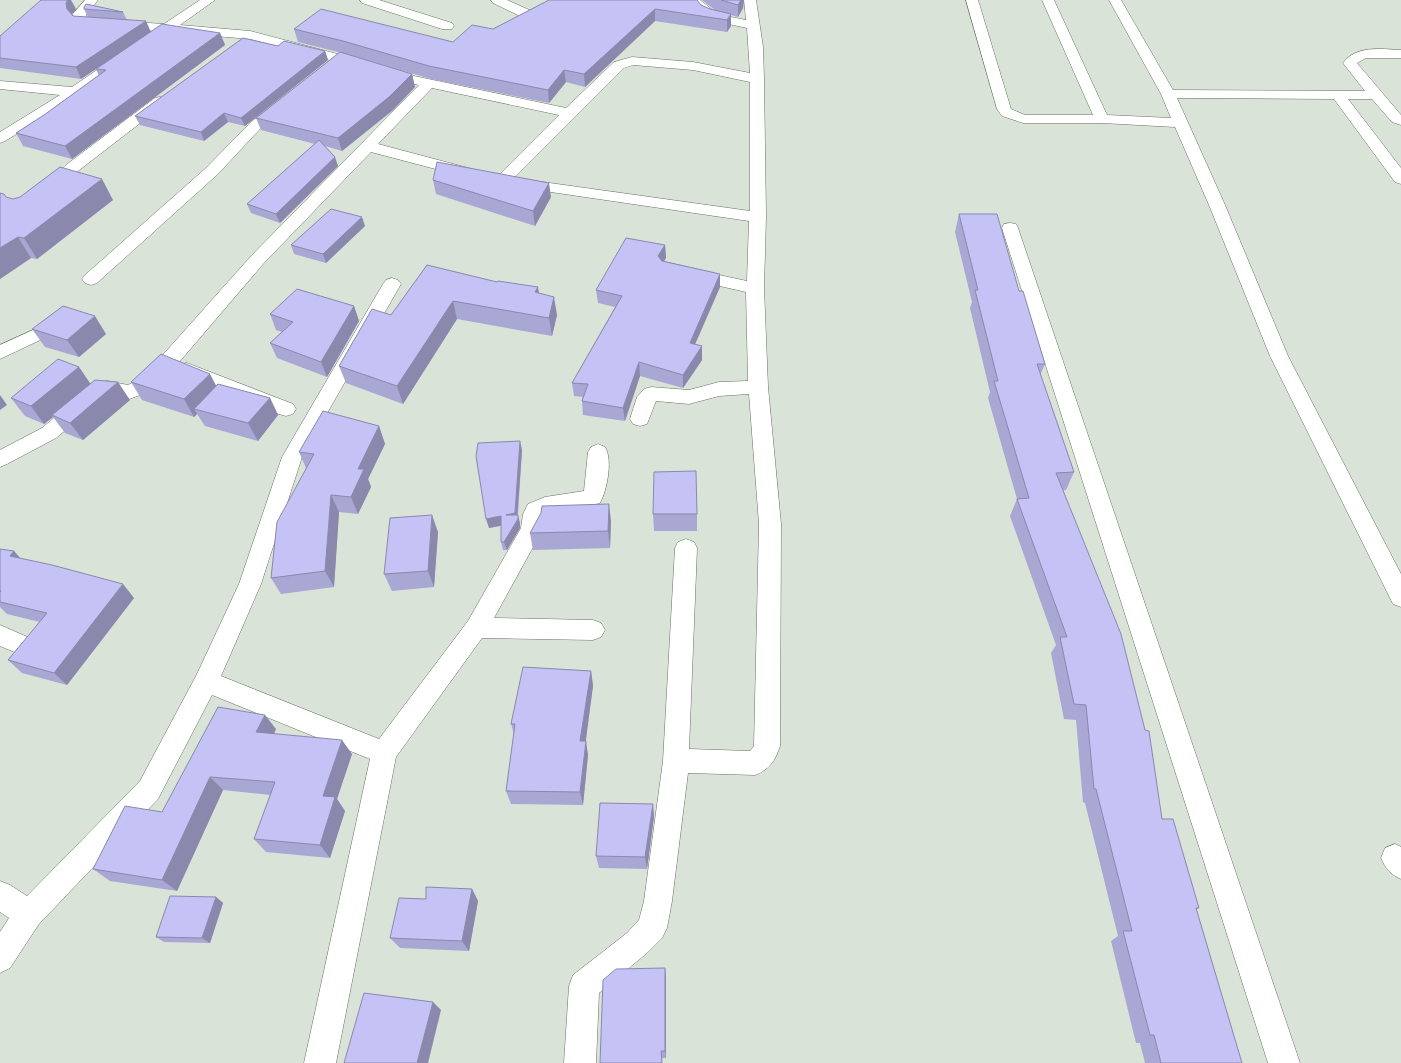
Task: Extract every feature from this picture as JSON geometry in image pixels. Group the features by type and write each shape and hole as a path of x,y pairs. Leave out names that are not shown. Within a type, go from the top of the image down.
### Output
{"street":[{"path":"92,0 79,14 80,20 84,23 250,35 341,58 377,69"},
{"path":"149,40 209,0"},
{"path":"366,0 447,26"},
{"path":"497,0 531,16"},
{"path":"688,0 700,4 706,12 715,17 754,25"},
{"path":"676,761 755,762 764,755 767,746 770,524 758,387 755,288 758,217 757,79 754,25 750,0"},
{"path":"972,0 1004,109 1007,113 1023,119 1102,119 1181,123"},
{"path":"1048,0 1102,119"},
{"path":"1115,0 1168,94 1217,205 1279,356 1401,597"},
{"path":"232,48 250,35"},
{"path":"0,138 75,92 136,49"},
{"path":"1401,54 1357,55 1350,63 1397,119 1401,121"},
{"path":"328,68 341,58"},
{"path":"489,178 569,113 620,65 632,61 693,66 757,79"},
{"path":"399,75 428,84 569,113"},
{"path":"0,84 75,92"},
{"path":"0,459 49,433 99,391 107,388 129,392 139,388 168,362 258,259 428,84"},
{"path":"41,199 72,168 172,92"},
{"path":"1168,94 1376,95"},
{"path":"1338,95 1401,179"},
{"path":"91,279 212,171 255,126 292,97"},
{"path":"367,146 489,178 758,217"},
{"path":"1010,228 1284,1063"},
{"path":"677,271 755,288"},
{"path":"0,958 29,914 148,790 206,681 250,584 292,457 392,284"},
{"path":"0,353 65,322"},
{"path":"168,362 286,409"},
{"path":"640,419 647,397 651,394 689,397 719,389 758,387"},
{"path":"320,1063 384,753 476,628 532,529 538,507 542,505 583,500 592,497 596,487 598,452"},
{"path":"580,1063 584,986 638,942 652,928 658,901 676,761 686,548"},
{"path":"476,628 593,630"},
{"path":"0,635 24,646"},
{"path":"206,681 384,753"},
{"path":"0,895 29,914"}],"building":[{"path":"41,0 68,0 66,3 67,9 73,16 146,21 76,67 0,58 0,36"},
{"path":"549,0 697,0 701,5 710,9 731,14 727,20 655,9 584,74 564,70 548,90 429,66 343,41 294,29 321,9 453,42 472,25 493,29"},
{"path":"721,0 741,0 738,5"},
{"path":"86,4 123,12 84,9"},
{"path":"162,24 220,33 65,146 16,133 44,115 106,70 96,69"},
{"path":"243,38 278,46 284,41 325,51 241,118 224,113 201,132 135,116"},
{"path":"340,52 412,74 389,97 338,138 256,118"},
{"path":"319,140 335,157 276,214 247,204"},
{"path":"437,162 549,183 533,211 433,180"},
{"path":"60,167 102,179 24,238 18,237 0,248 0,193 13,199 20,197"},
{"path":"331,209 362,217 323,254 291,245"},
{"path":"959,214 997,214 1019,291 1023,291 1045,364 1037,364 1074,472 1056,473 1121,634 1145,730 1149,731 1162,819 1173,819 1199,908 1196,908 1242,1063 1161,1063 1154,1035 1150,1035 1123,931 1132,931 1096,789 1094,789 1086,705 1074,704 1060,637 1067,637 1017,499 1029,498 994,381 998,381 975,290 978,290"},
{"path":"626,238 665,245 658,256 662,261 720,274 690,343 702,346 683,375 639,362 623,408 582,401 588,384 572,383 622,296 596,290"},
{"path":"427,265 497,282 538,287 535,292 554,297 549,318 453,301 397,386 339,366 372,309 391,315"},
{"path":"297,289 354,306 321,362 270,343 293,322 270,314"},
{"path":"63,306 95,316 67,340 32,329"},
{"path":"161,354 210,374 184,399 131,382"},
{"path":"58,359 79,367 31,406 11,398"},
{"path":"95,380 118,382 70,423 52,415"},
{"path":"218,384 270,398 248,423 194,409"},
{"path":"323,411 379,426 358,469 364,469 351,497 331,495 325,571 271,578 277,522 314,454 299,452"},
{"path":"520,441 515,513 506,515 518,515 518,519 504,542 501,542 501,516 486,519 476,456 478,443"},
{"path":"696,471 697,514 653,514 654,472"},
{"path":"609,504 608,531 530,533 541,513 542,506"},
{"path":"432,515 428,571 384,574 390,518"},
{"path":"0,549 14,551 10,556 52,565 123,584 54,673 8,660 47,613 0,602"},
{"path":"523,667 591,671 580,741 586,741 580,792 506,791 515,724 511,724"},
{"path":"218,707 265,715 256,732 342,740 323,796 335,797 320,845 254,839 275,782 210,777 162,880 93,869 125,806 162,812"},
{"path":"600,803 653,804 645,857 596,856"},
{"path":"426,887 472,889 462,941 390,938 399,898 426,899"},
{"path":"170,896 216,897 202,938 156,937"},
{"path":"665,968 665,1051 661,1051 662,1063 600,1063 603,980 616,969"},
{"path":"364,993 433,1002 417,1063 344,1063"}]}
